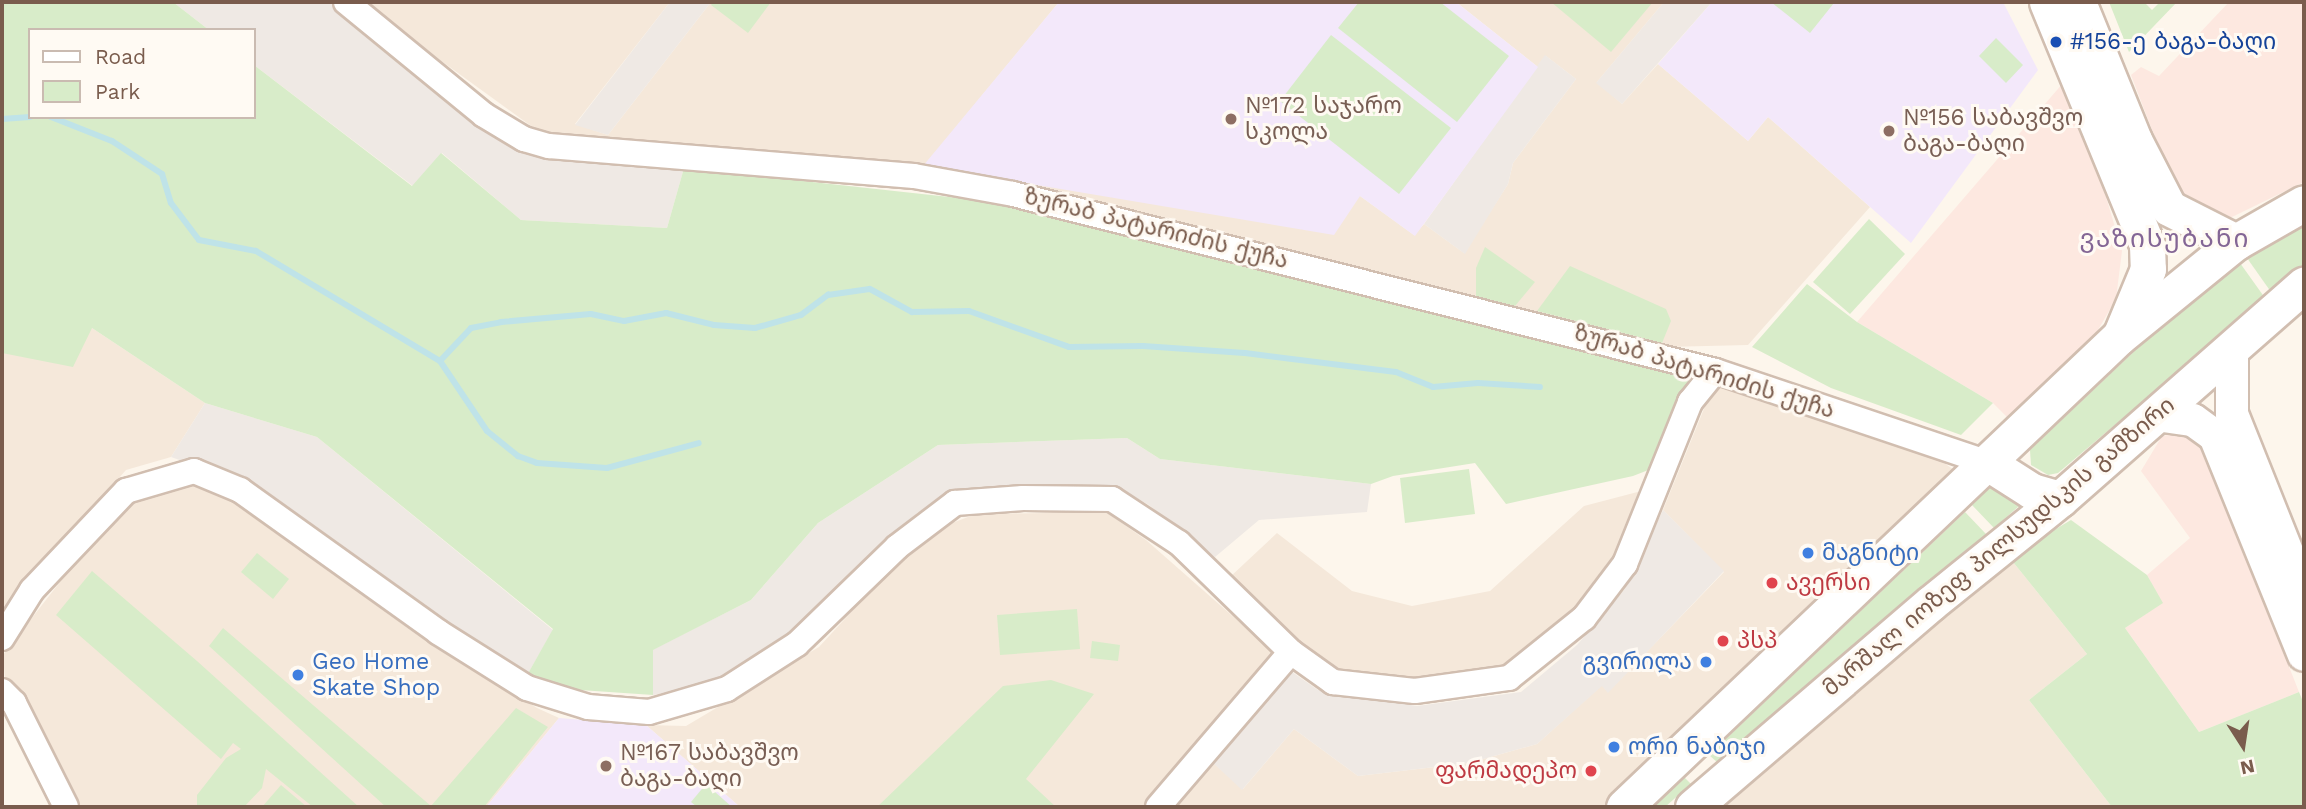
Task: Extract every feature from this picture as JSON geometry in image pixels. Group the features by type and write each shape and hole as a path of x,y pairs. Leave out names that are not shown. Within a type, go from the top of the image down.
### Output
{"main road":[{"path":"2047,2 2147,245 2148,269 2119,337"},
{"path":"2078,2 2134,141 2169,208 2236,242"},
{"path":"1624,807 2119,337 2236,242 2304,203"},
{"name":"მარშალ იოზეფ პილსუდსკის გამზირი","path":"1706,801 1920,612 2060,499 2304,285"},
{"path":"1988,463 2032,491 2060,499"},
{"path":"1683,752 1706,801"}],"street":[{"name":"ზურაბ პატარიძის ქუჩა","path":"346,2 484,115 524,139 549,146 914,176 1013,194 1715,370 1988,463"},
{"path":"2232,349 2232,414 2304,594"},
{"path":"2,638 32,590 126,491 194,471 240,490 438,632 527,688 588,706 649,712 727,689 797,644 898,547 955,503 1112,499 1179,543 1291,652 1333,682 1415,691 1509,678 1584,618 1625,564 1690,402 1715,370"},
{"path":"2157,415 2193,420 2215,436 2304,655"},
{"path":"1158,807 1291,652"},
{"path":"2,691 14,703 66,807"}],"shaded area":[{"path":"173,2 335,2 523,152 684,168 667,228 521,220 442,153 413,186 256,67 256,28 206,28"},
{"path":"360,2 670,2 575,124 608,135 711,2 1059,2 924,166 1360,196 1414,235 1424,224 1464,253 1508,184 1513,163 1576,79 1546,56 1538,67 1456,2 1664,2 1597,82 1622,104 1658,64 1748,141 1768,117 1870,207 1748,345 1665,347 912,167 538,131"},
{"path":"670,2 711,2 608,135 575,125"},
{"name":"№172 საჯარო სკოლა","path":"1059,2 1456,2 1538,67 1415,236 1360,196 1334,235 923,166"},
{"path":"1664,2 1712,2 1622,104 1596,83"},
{"name":"№156 საბავშვო ბაგა-ბაღი","path":"1712,2 2003,2 2038,70 1911,243 1768,117 1748,141 1658,64"},
{"path":"2229,2 2299,2 2304,6 2304,182 2232,217 2219,219 2206,217 2175,190 2131,75 2141,67 2159,76"},
{"path":"1545,55 1576,79 1513,163 1508,184 1465,254 1424,224"},
{"path":"2063,83 2096,163 2122,251 2116,299 2091,342 2008,418 1993,403 1857,322"},
{"path":"92,328 205,403 171,457 126,470 2,610 2,353"},
{"path":"1734,385 1936,457 1954,470 1605,807 1169,807 1210,760 1243,789 1294,729 1358,776 1469,763 1537,744 1602,685 1608,692 1724,572 1663,510 1712,389"},
{"path":"205,403 317,437 553,630 526,677 237,480 171,457"},
{"path":"2188,432 2200,442 2299,692 2199,732 2125,628 2162,603 2147,575 2190,538 2141,471 2162,436"},
{"path":"1127,438 1160,459 1371,484 1367,512 1259,520 1215,557 1149,505 1113,485 959,489 917,513 792,634 706,686 653,695 652,650 751,600 818,523 938,445"},
{"path":"187,483 229,491 457,657 537,708 559,718 486,807 76,807 6,692 3,655 120,505"},
{"path":"1649,489 1615,566 1543,643 1501,666 1399,680 1330,669 1230,577 1277,533 1352,591 1412,606 1490,591 1584,506"},
{"path":"1663,510 1724,571 1608,693 1602,686 1537,744 1469,763 1358,776 1294,729 1242,790 1210,760 1285,667 1318,690 1417,706 1521,692 1577,645 1625,589"},
{"path":"1106,512 1146,540 1278,656 1149,807 740,807 646,725 686,726 819,647 923,534 976,514"},
{"path":"2009,557 2087,654 2029,700 2112,807 1722,807 1730,794"},
{"name":"№167 საბავშვო ბაგა-ბაღი","path":"559,718 646,725 740,807 486,807"}],"green space":[{"path":"2,2 173,2 206,28 28,28 28,119 256,119 256,67 412,186 441,153 521,220 667,228 684,168 1032,206 1690,376 1656,467 1633,476 1506,504 1475,463 1393,476 1371,484 1160,459 1127,438 938,445 818,523 751,600 653,650 653,695 580,690 526,677 553,629 317,437 205,403 92,328 73,367 2,353"},
{"path":"713,2 771,2 748,33 711,5"},
{"path":"1359,2 1440,2 1509,56 1457,122 1338,28"},
{"path":"1551,2 1653,2 1611,52"},
{"path":"1771,2 1832,2 1834,3 1810,33"},
{"path":"2109,2 2144,2 2152,10 2160,2 2177,2 2129,52"},
{"path":"1331,35 1451,128 1399,194 1280,101"},
{"path":"1996,38 2023,65 2006,83 1979,56"},
{"path":"1869,219 1905,254 1850,314 1813,282"},
{"path":"2304,222 2304,264 2271,292 2247,258"},
{"path":"1485,247 1535,282 1515,306 1476,296 1476,268"},
{"path":"2240,263 2265,298 2058,473 2048,475 2031,465 2030,450 2202,287"},
{"path":"1570,266 1666,309 1671,321 1662,343 1537,311"},
{"path":"1807,284 1857,322 1993,403 1961,435 1831,388 1752,347"},
{"path":"1469,469 1475,514 1405,523 1400,478"},
{"path":"1998,480 2005,496 2019,506 1994,528 1972,505"},
{"path":"1965,512 1986,534 1717,762 1709,755"},
{"path":"2071,520 2147,575 2163,603 2125,628 2199,732 2299,692 2304,704 2304,807 2112,807 2029,700 2087,654 2009,557"},
{"path":"257,553 289,579 273,599 241,572"},
{"path":"92,571 197,661 359,807 313,807 266,769 262,788 244,807 197,807 197,795 226,758 241,749 233,743 221,759 56,615"},
{"path":"1077,609 1080,649 1000,655 997,615"},
{"path":"223,628 431,806 516,708 548,727 484,807 386,807 209,646"},
{"path":"1092,641 1120,645 1118,661 1090,658"},
{"path":"1051,680 1094,694 1026,779 1056,807 877,807 1003,686"},
{"path":"1684,777 1691,784 1665,807 1651,807"},
{"path":"706,784 732,807 697,807 691,802"},
{"path":"281,785 307,807 262,807"}],"waterway":[{"path":"2,119 28,117"},
{"path":"56,119 112,141 162,174 171,203 199,240 256,251 440,361 487,431 518,456 537,463 607,468 699,443"},
{"path":"440,361 471,328 501,322 591,314 624,321 666,313 714,325 755,328 801,315 828,295 870,289 912,312 969,311 1069,347 1143,346 1245,353 1396,372 1433,387 1478,383 1540,387"}],"place":[{"name":"#156-ე ბაგა-ბაღი","path":"2056,42"},
{"name":"№172 საჯარო სკოლა","path":"1231,119"},
{"name":"№156 საბავშვო ბაგა-ბაღი","path":"1889,131"},
{"name":"მაგნიტი","path":"1808,553"},
{"name":"ავერსი","path":"1772,583"},
{"name":"პსპ","path":"1723,641"},
{"name":"გვირილა","path":"1706,662"},
{"name":"Geo Home Skate Shop","path":"298,675"},
{"name":"ორი ნაბიჯი","path":"1614,747"},
{"name":"№167 საბავშვო ბაგა-ბაღი","path":"606,766"},
{"name":"ფარმადეპო","path":"1591,771"}],"district":[{"name":"ვაზისუბანი","path":"2165,239"}]}
